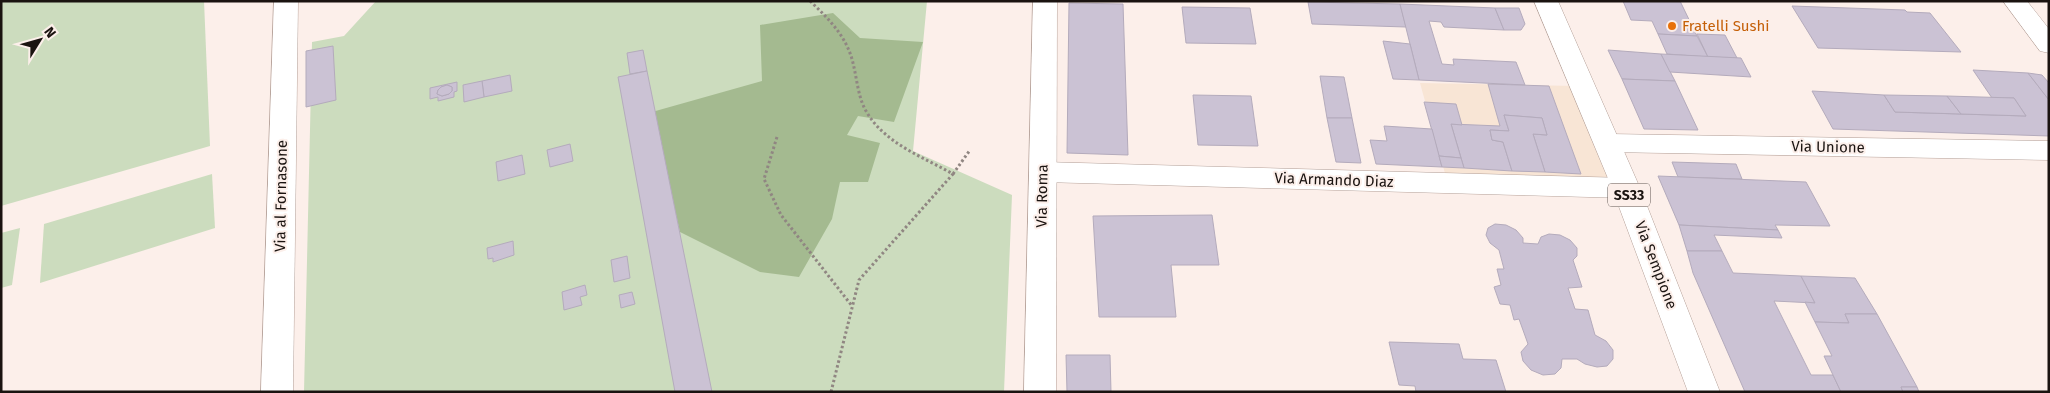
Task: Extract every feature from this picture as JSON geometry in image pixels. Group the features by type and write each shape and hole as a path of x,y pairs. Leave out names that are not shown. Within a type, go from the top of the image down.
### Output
{"street":[{"name":"Via al Fornasone","path":"276,392 286,1"},
{"name":"Via Roma","path":"1040,392 1045,1"},
{"name":"Via Sempione","path":"1546,1 1608,143 1704,392"},
{"path":"2014,1 2049,45"},
{"name":"Via Unione","path":"1608,143 2049,151"},
{"name":"Via Armando Diaz","path":"1043,172 1626,188"}],"path":[{"path":"810,1 831,20 848,45 861,100 873,121 895,140 954,174"},
{"path":"777,137 764,179 781,215 852,307"},
{"path":"831,392 859,280 954,174 970,150"}],"shaded area":[{"path":"1420,83 1577,86 1617,182 1446,177"}],"green space":[{"path":"1,1 204,1 210,146 1,206"},
{"path":"376,1 927,1 913,151 1012,195 1004,392 304,392 312,42 344,36"},
{"path":"833,13 860,38 923,42 894,122 858,116 847,135 880,143 868,182 840,182 832,219 799,277 760,272 680,232 652,112 762,81 760,25"},
{"path":"212,174 215,228 40,283 44,224"},
{"path":"20,228 12,285 1,288 1,233"}],"building":[{"path":"1623,1 1680,1 1697,36 1658,34 1652,21 1631,20"},
{"path":"1308,2 1400,4 1406,27 1312,24"},
{"path":"1069,3 1123,4 1128,155 1067,153"},
{"path":"1400,4 1495,8 1504,30 1444,27 1441,22 1429,21 1442,64 1454,65 1453,59 1516,62 1525,85 1419,80"},
{"path":"1792,6 1905,10 1907,12 1930,13 1961,52 1818,48"},
{"path":"1182,7 1250,8 1256,44 1186,43"},
{"path":"1495,8 1519,8 1525,24 1521,30 1504,30"},
{"path":"1658,34 1697,36 1708,57 1667,54"},
{"path":"1697,34 1725,35 1737,58 1708,57"},
{"path":"1383,41 1410,44 1419,80 1393,79"},
{"path":"333,46 336,100 306,107 306,51"},
{"path":"643,50 647,71 630,74 627,53"},
{"path":"1608,50 1661,54 1675,81 1622,79"},
{"path":"1661,54 1741,58 1751,77 1670,72"},
{"path":"1973,70 2028,73 2049,100 2049,136 1833,129 1812,91 1884,95 1895,112 2026,116 2014,98 1992,98"},
{"path":"647,71 712,392 675,392 618,77"},
{"path":"2028,73 2042,75 2049,83 2049,100"},
{"path":"510,75 512,91 484,97 482,81"},
{"path":"1320,76 1344,77 1352,118 1327,118"},
{"path":"1622,79 1675,81 1698,130 1644,129"},
{"path":"482,81 484,97 464,102 463,85"},
{"path":"457,82 457,91 454,92 454,97 438,101 438,97 430,99 430,88","holes":["447,85 452,87 452,91 449,94 442,96 437,94 441,87"]},
{"path":"1488,84 1549,86 1581,174 1545,172 1533,134 1547,135 1542,118 1504,115 1509,131 1490,130 1492,140 1503,142 1512,171 1464,168 1451,124 1500,126"},
{"path":"447,85 452,87 452,91 449,94 442,96 437,94 441,87"},
{"path":"1193,95 1251,96 1258,146 1198,145"},
{"path":"1884,95 1947,96 1961,114 1895,112"},
{"path":"1947,96 2014,98 2026,116 1961,114"},
{"path":"1424,102 1456,104 1462,125 1451,124 1461,158 1439,156"},
{"path":"1504,115 1542,118 1547,135 1533,134 1545,172 1512,171 1503,142 1492,140 1490,130 1509,131"},
{"path":"1327,118 1352,118 1361,163 1336,162"},
{"path":"1384,126 1432,129 1442,167 1376,164 1370,140 1387,141"},
{"path":"570,144 573,161 550,167 547,150"},
{"path":"522,155 525,174 498,181 496,162"},
{"path":"1439,156 1461,158 1464,168 1442,167"},
{"path":"1672,162 1736,164 1742,179 1678,177"},
{"path":"1658,176 1806,182 1830,226 1775,225 1778,230 1679,225"},
{"path":"1212,215 1219,265 1171,265 1176,317 1099,317 1093,216"},
{"path":"1495,224 1506,225 1516,230 1523,238 1523,243 1538,244 1541,237 1549,234 1560,235 1570,240 1577,248 1577,256 1573,260 1582,287 1568,288 1575,309 1588,310 1595,335 1606,341 1613,350 1613,359 1607,366 1597,367 1585,364 1577,359 1562,359 1561,368 1555,374 1543,375 1531,370 1523,361 1521,352 1528,344 1519,319 1514,320 1510,305 1500,304 1494,287 1501,285 1497,269 1504,269 1499,250 1490,243 1486,235 1488,228"},
{"path":"1679,225 1778,230 1782,238 1714,235 1722,251 1687,251"},
{"path":"513,241 514,255 493,262 493,258 488,259 487,248"},
{"path":"1687,251 1722,251 1733,273 1801,276 1815,303 1774,301 1811,375 1833,375 1841,392 1745,392 1693,273"},
{"path":"627,256 630,278 614,282 611,260"},
{"path":"1801,276 1855,278 1877,314 1845,314 1849,323 1815,322 1805,302 1815,303"},
{"path":"585,285 587,295 580,297 582,305 564,310 562,292"},
{"path":"632,292 635,304 621,308 619,295"},
{"path":"1845,314 1877,314 1917,387 1901,387 1903,392 1841,392 1824,356 1832,356 1815,322 1849,323"},
{"path":"1389,342 1459,344 1463,359 1496,360 1506,392 1416,392 1415,386 1399,385"},
{"path":"1066,355 1110,355 1111,392 1067,392"},
{"path":"1901,387 1917,387 1919,392 1903,392"}],"place":[{"name":"Fratelli Sushi","path":"1672,26"}]}
